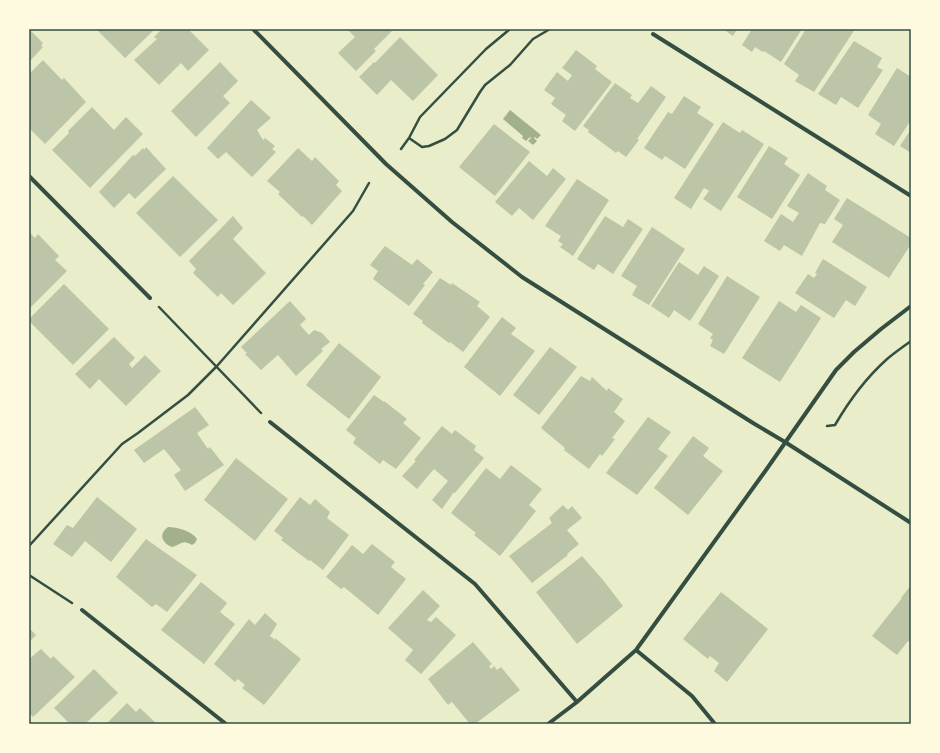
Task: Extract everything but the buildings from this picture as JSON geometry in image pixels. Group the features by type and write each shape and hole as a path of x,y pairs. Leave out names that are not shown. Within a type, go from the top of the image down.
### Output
{"street":[{"path":"253,29 386,164 458,227 522,277 911,523"},
{"path":"653,34 911,196"},
{"path":"29,176 150,298"},
{"path":"548,724 577,702 636,650 836,370 854,352 911,306"},
{"path":"270,422 475,584 577,702"},
{"path":"82,610 226,724"},
{"path":"636,650 692,696 715,724"}],"path":[{"path":"401,149 409,138 420,117 486,49 510,29"},
{"path":"409,138 422,147 429,146 445,139 457,130 480,92 486,85 510,65 532,39 550,29"},
{"path":"29,546 122,444 188,395 216,366 353,210 369,183"},
{"path":"150,298 270,422"},
{"path":"827,426 835,425 854,395 886,359 911,341"},
{"path":"29,576 82,610"}],"shaded area":[{"path":"510,110 541,135 537,139 535,137 534,138 537,141 533,145 528,141 531,138 530,137 526,141 522,138 523,136 503,119"},
{"path":"168,527 180,529 192,534 197,539 195,543 192,545 184,542 172,547 162,538 163,533"}]}
